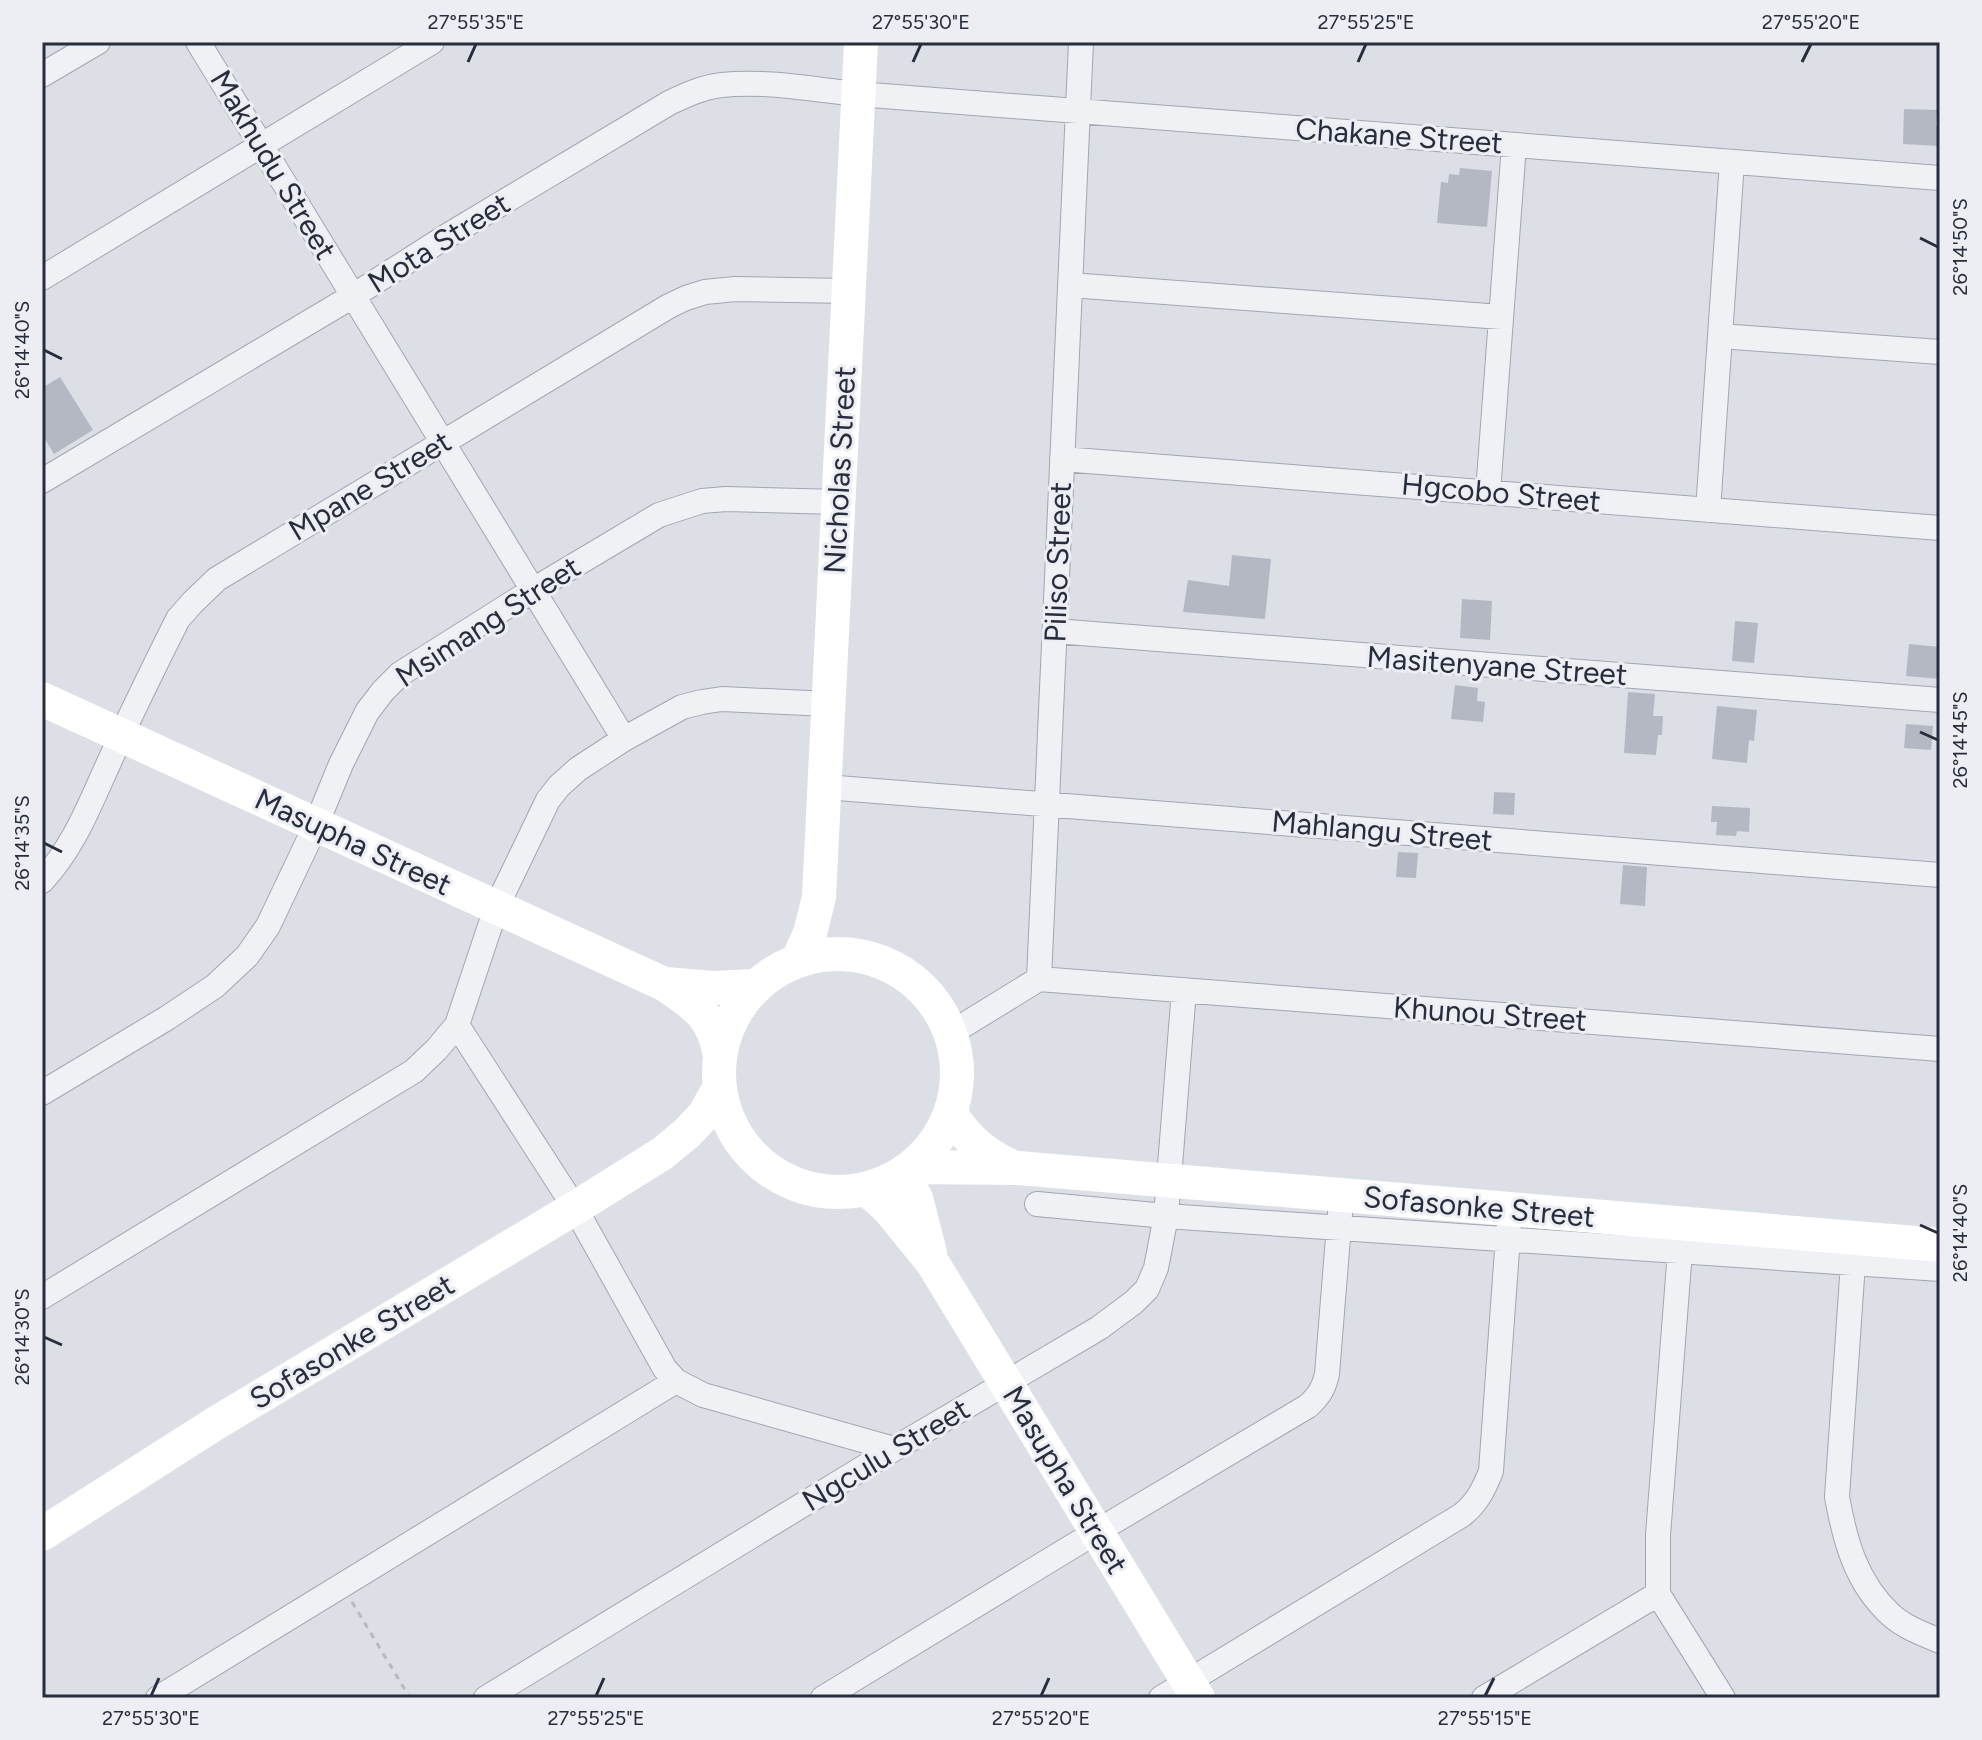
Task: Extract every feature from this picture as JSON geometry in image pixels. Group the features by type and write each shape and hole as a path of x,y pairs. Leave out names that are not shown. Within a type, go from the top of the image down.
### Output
{"main road":[{"name":"Nicholas Street","path":"798,960 810,933 819,897 861,42"},
{"name":"Masupha Street","path":"42,699 664,984 704,1014 711,1025 719,1052"},
{"path":"819,897 844,940 857,955"},
{"name":"Sofasonke Street","path":"827,954 857,955 887,965 914,981 936,1005 951,1033 957,1062 957,1091 951,1114 934,1145 908,1170 868,1190 829,1193 792,1184 759,1164 734,1134 724,1112 718,1090 719,1052 726,1028 738,1005 755,986 775,971 798,960 827,954"},
{"name":"Masupha Street","path":"664,984 714,988 755,986"},
{"name":"Sofasonke Street","path":"42,1534 216,1423 663,1153 704,1115 718,1090"},
{"name":"Sofasonke Street","path":"951,1114 974,1144 1018,1168"},
{"name":"Sofasonke Street","path":"663,1153 710,1136 734,1134"},
{"name":"Sofasonke Street","path":"908,1170 1018,1168 1169,1181 1340,1212 1681,1238 1854,1250 1940,1245"},
{"name":"Masupha Street","path":"908,1170 932,1262"},
{"name":"Masupha Street","path":"868,1190 888,1208 932,1262 1096,1532 1182,1693"}],"street":[{"path":"42,75 98,42"},
{"name":"Makhudu Street","path":"198,42 624,739"},
{"path":"42,278 432,42"},
{"name":"Piliso Street","path":"1039,979 1081,42"},
{"name":"Mota Street","path":"42,481 669,103 722,85 752,84 858,94"},
{"name":"Chakane Street","path":"858,94 1940,178"},
{"path":"1488,492 1514,145"},
{"path":"1708,510 1732,162"},
{"path":"1070,285 1501,317"},
{"name":"Mpane Street","path":"42,881 74,837 178,619 217,579 686,298 705,292 735,289 849,291"},
{"path":"1720,336 1940,352"},
{"name":"Hgcobo Street","path":"1062,459 1940,528"},
{"name":"Msimang Street","path":"42,1093 215,986 247,956 268,926 367,712 400,674 659,515 702,501 726,499 839,502"},
{"name":"Masitenyane Street","path":"1055,631 1940,700"},
{"path":"42,1297 414,1071 437,1049 457,1025 496,908 548,800 578,769 682,707 722,699 829,704"},
{"name":"Mahlangu Street","path":"825,787 1940,875"},
{"path":"951,1033 1039,979"},
{"name":"Khunou Street","path":"1039,979 1940,1049"},
{"name":"Ngculu Street","path":"486,1698 1099,1328 1147,1289 1156,1268 1166,1216 1184,990"},
{"path":"457,1025 575,1208 665,1369 676,1381 703,1395 894,1449"},
{"path":"823,1698 1308,1406 1323,1389 1327,1374 1340,1212 1166,1216 1037,1204"},
{"path":"1182,1693 1462,1515 1477,1500 1491,1471 1508,1224"},
{"path":"1681,1238 1658,1535 1658,1594 1723,1698"},
{"path":"1940,1269 1854,1250 1837,1497 1844,1534 1853,1561 1866,1585 1891,1615 1940,1641"},
{"path":"158,1698 676,1381"},
{"path":"1484,1698 1658,1594"}],"path":[{"path":"341,1585 410,1698"}],"building":[{"path":"1904,109 1937,110 1940,146 1903,144"},
{"path":"1460,168 1492,171 1487,227 1437,223 1441,182 1448,183 1449,174 1459,175"},
{"path":"60,377 93,430 54,454 42,434 42,388"},
{"path":"1232,555 1271,559 1265,619 1183,612 1188,580 1229,586"},
{"path":"1462,599 1492,601 1490,640 1460,638"},
{"path":"1735,621 1758,623 1754,663 1732,661"},
{"path":"1909,644 1940,647 1940,679 1906,676"},
{"path":"1455,685 1478,688 1477,701 1485,702 1483,722 1451,719"},
{"path":"1628,692 1655,694 1653,716 1663,716 1656,755 1624,753"},
{"path":"1717,706 1757,710 1754,741 1749,740 1747,763 1712,759"},
{"path":"1906,724 1933,726 1931,750 1904,748"},
{"path":"1494,792 1515,793 1514,815 1493,814"},
{"path":"1712,806 1750,808 1749,832 1737,831 1736,836 1716,835 1717,822 1711,822"},
{"path":"1398,852 1418,853 1416,878 1396,877"},
{"path":"1623,865 1647,867 1645,906 1620,904"}]}
